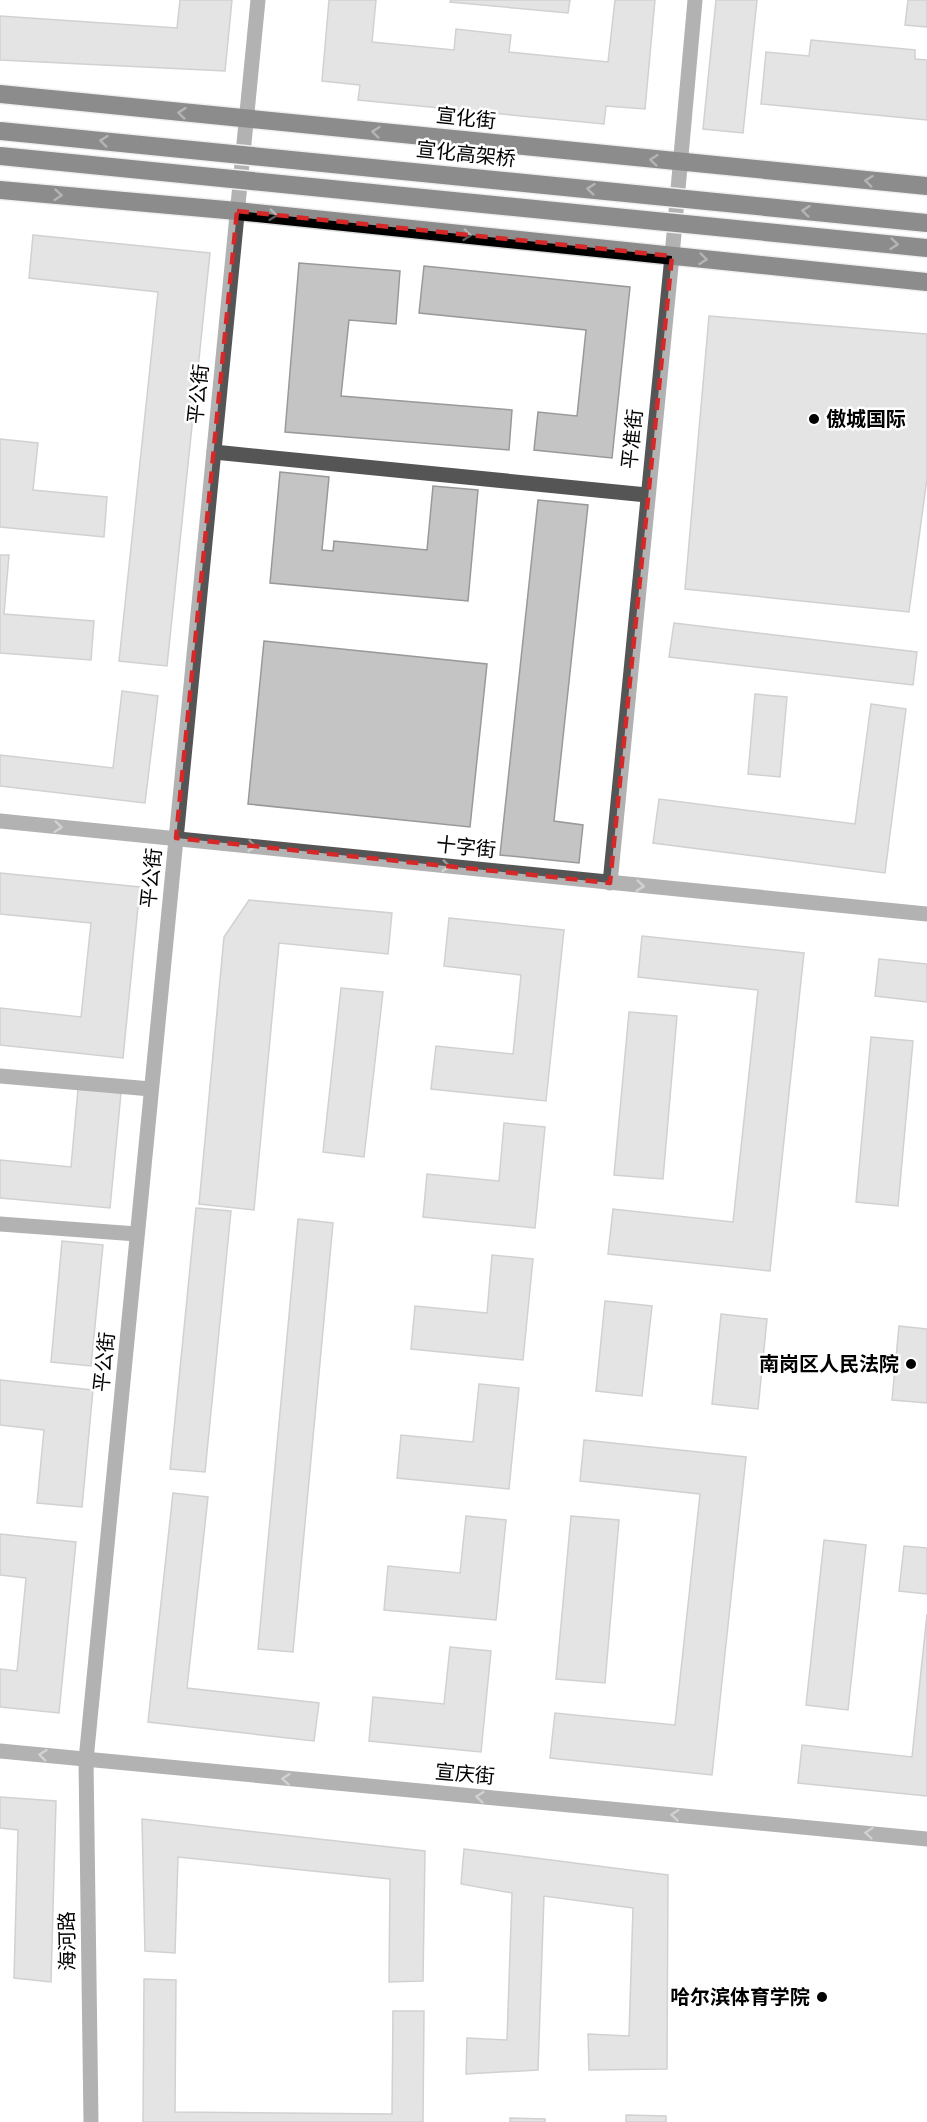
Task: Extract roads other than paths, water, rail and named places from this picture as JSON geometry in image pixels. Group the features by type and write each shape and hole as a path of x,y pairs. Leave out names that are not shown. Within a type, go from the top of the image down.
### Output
{"highway":[{"name":"宣化街","path":"0,94 927,186"},
{"name":"宣化高架桥","path":"0,131 927,223"},
{"path":"0,156 927,248"},
{"path":"0,190 237,211 927,282"}],"street":[{"name":"平公街","path":"86,1760 258,0"},
{"name":"平准街","path":"610,883 695,0"},
{"path":"214,452 647,495"},
{"name":"十字街","path":"0,821 927,914"},
{"path":"0,1076 151,1089"},
{"path":"0,1224 137,1234"},
{"name":"宣庆街","path":"0,1751 927,1839"},
{"name":"海河路","path":"86,1760 91,2122"}],"place":[{"name":"傲城国际","path":"814,419"},
{"name":"南岗区人民法院","path":"911,1364"},
{"name":"哈尔滨体育学院","path":"822,1997"}]}
